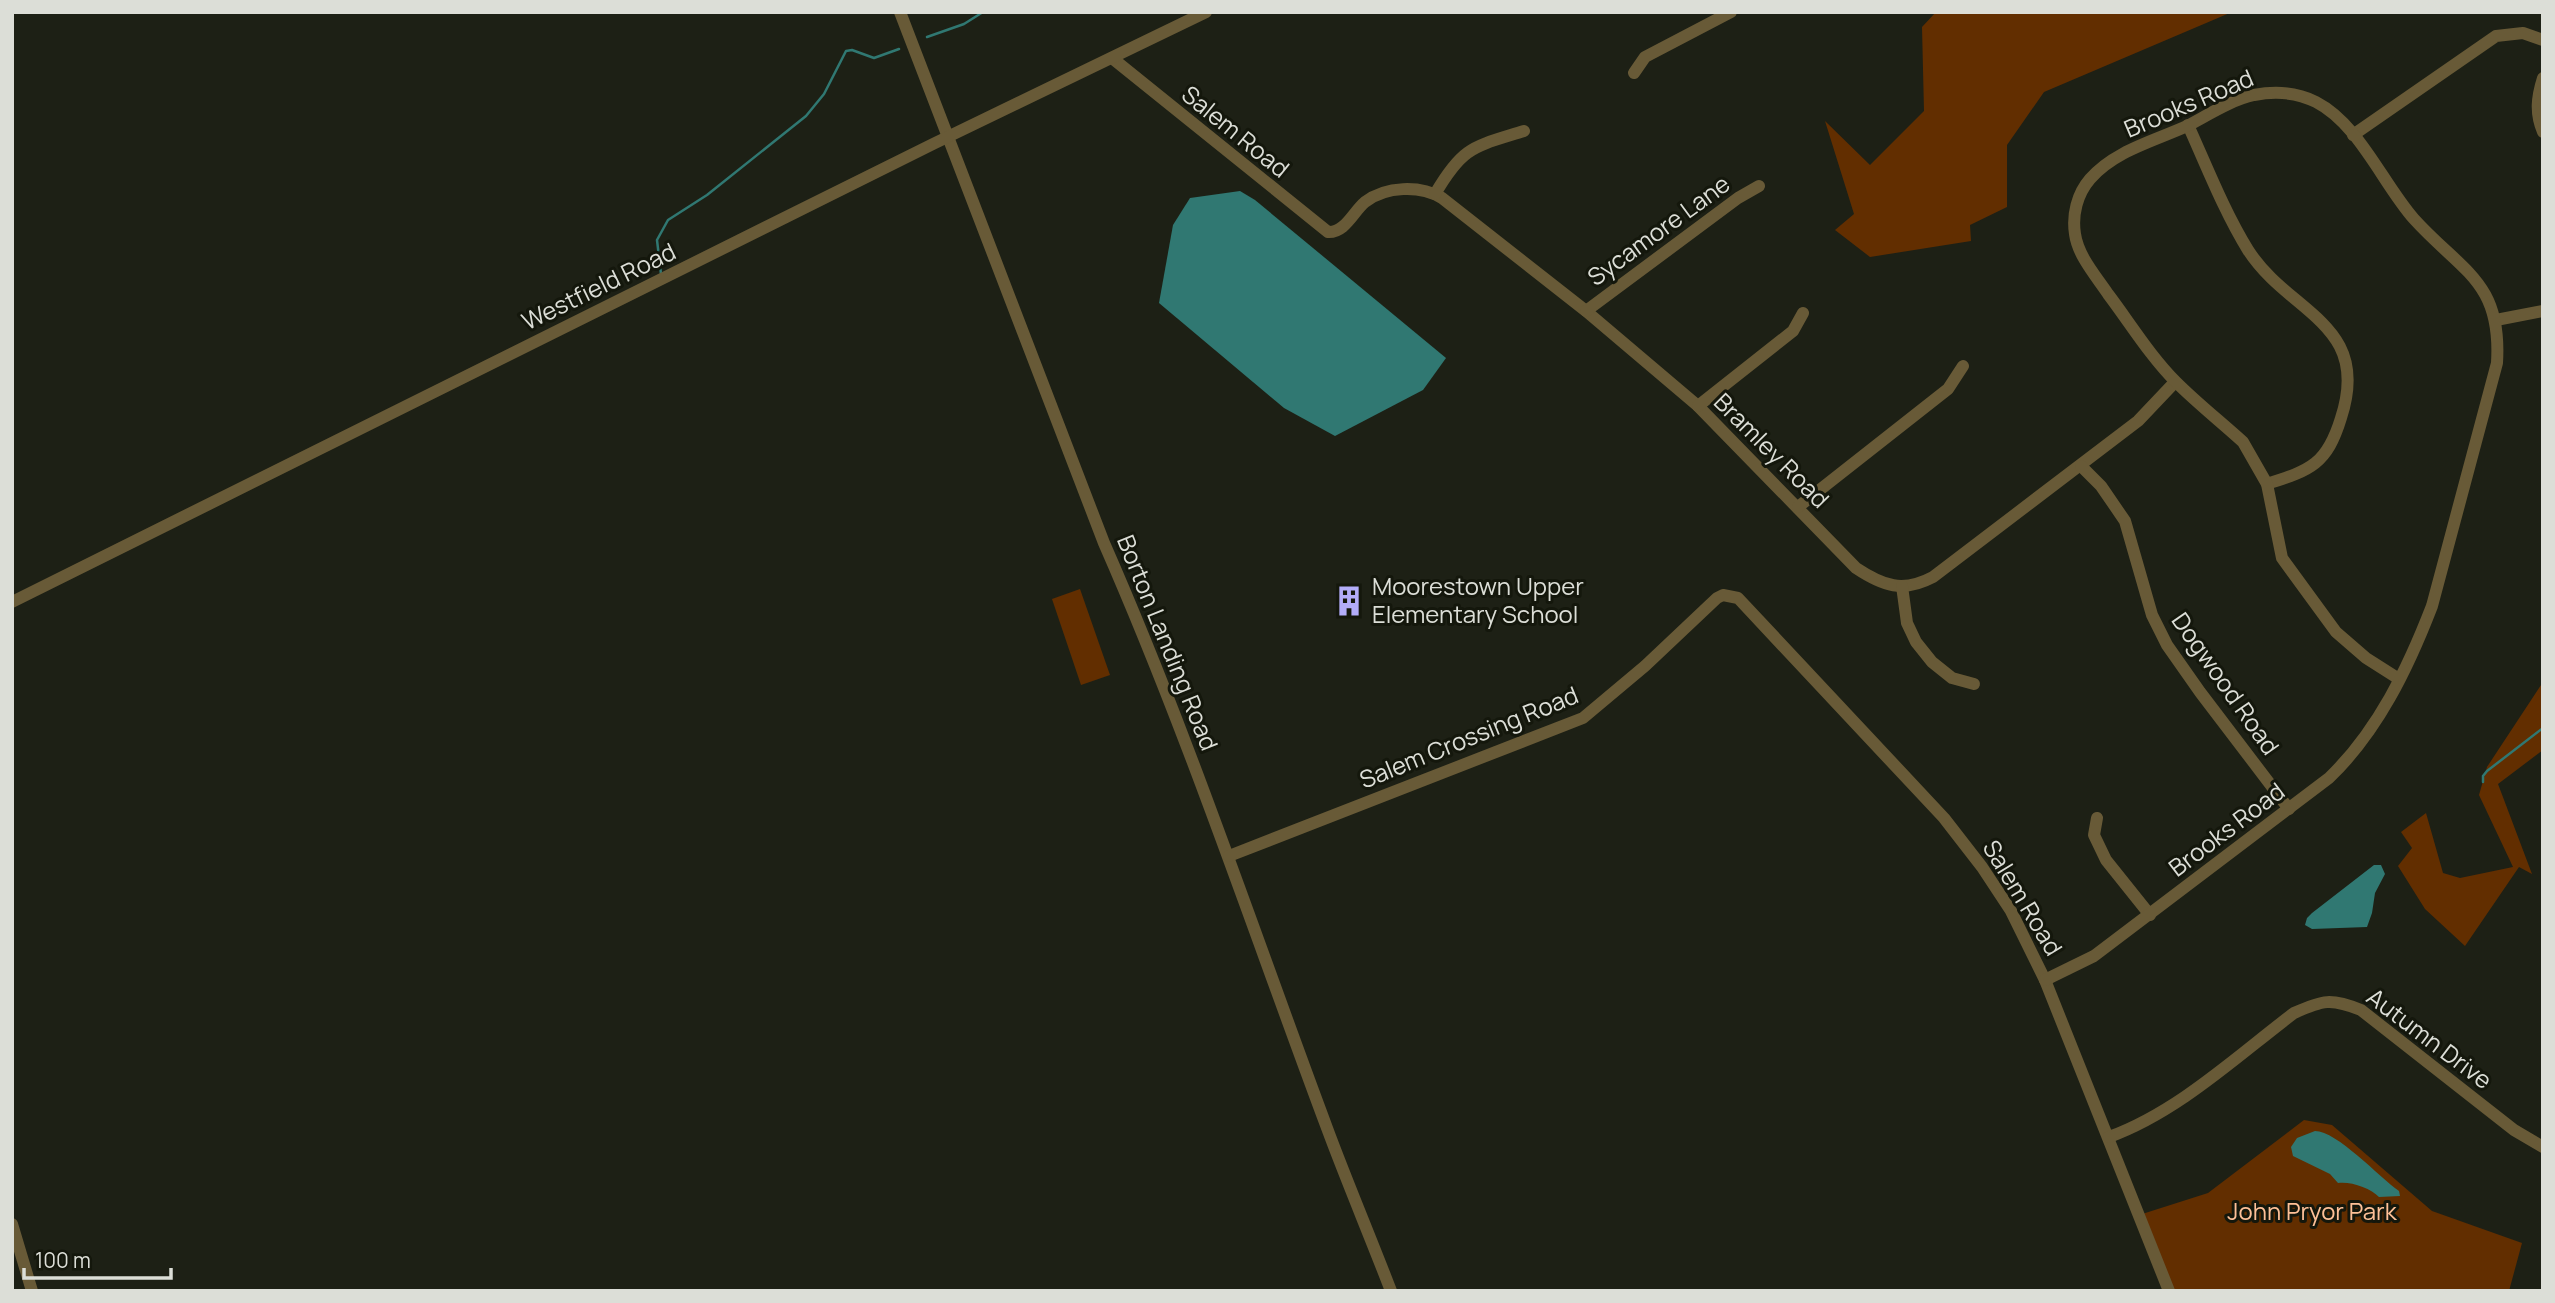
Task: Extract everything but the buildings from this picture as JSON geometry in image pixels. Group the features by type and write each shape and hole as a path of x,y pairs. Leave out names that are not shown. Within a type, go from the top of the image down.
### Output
{"street":[{"name":"Borton Landing Road","path":"900,12 946,138 1229,856 1327,1128 1391,1291"},
{"name":"Westfield Road","path":"12,602 946,138 1206,12"},
{"path":"1634,73 1645,57 1731,12"},
{"path":"2353,135 2496,36 2523,33 2543,40"},
{"name":"Salem Road","path":"1112,58 1324,230 1335,232 1365,202 1381,194 1409,189 1435,194"},
{"path":"2543,78 2537,112 2543,132"},
{"name":"Brooks Road","path":"2045,980 2094,956 2289,809 2349,759 2382,712 2399,678 2432,606 2483,424 2497,363 2499,336 2489,299 2474,276 2413,218 2340,120 2317,103 2290,93 2251,95 2106,164 2084,187 2075,215 2077,244 2087,264 2152,355 2175,382 2243,442 2267,484 2282,558 2336,632 2366,659 2399,678"},
{"path":"2188,125 2219,195 2249,251 2268,274 2327,327 2344,354 2349,371 2345,406 2326,454 2292,476 2267,484"},
{"path":"1435,194 1454,164 1470,150 1524,131"},
{"name":"Sycamore Lane","path":"1586,311 1738,198 1759,186"},
{"name":"Bramley Road","path":"1435,194 1586,311 1698,406 1856,568 1877,582 1902,586"},
{"path":"2496,320 2543,311"},
{"path":"1698,406 1793,331 1804,313"},
{"path":"1798,507 1948,389 1963,366"},
{"path":"1974,684 1952,678 1932,662 1916,642 1907,623 1902,586 1922,583 1933,577 2138,421 2175,382"},
{"name":"Dogwood Road","path":"2081,466 2101,486 2125,522 2136,552 2152,615 2167,645 2289,809"},
{"name":"Salem Road","path":"1732,595 1745,603 1963,842 2011,911 2045,980 2169,1291"},
{"name":"Salem Crossing Road","path":"1229,856 1583,718 1645,666 1717,598 1732,595"},
{"path":"2096,818 2094,835 2106,860 2150,915"},
{"name":"Autumn Drive","path":"2109,1137 2172,1106 2294,1013 2315,1003 2339,1001 2361,1010 2514,1130 2543,1147"},
{"path":"12,1224 32,1291"}],"green space":[{"path":"1936,12 2232,12 2044,92 2007,145 2007,207 1970,225 1971,241 1870,257 1835,230 1854,214 1825,121 1870,165 1924,111 1922,27"},
{"path":"1080,589 1110,675 1081,685 1052,599"},
{"path":"2543,682 2543,750 2498,784 2532,874 2519,867 2465,946 2425,909 2398,866 2412,848 2401,832 2426,813 2443,873 2460,878 2513,867 2479,795 2487,767"},
{"name":"John Pryor Park","path":"2304,1120 2332,1125 2432,1211 2522,1243 2509,1291 2167,1291 2139,1215 2208,1193"}],"water":[{"path":"1240,191 1255,200 1446,358 1423,390 1335,436 1284,408 1159,303 1173,225 1190,198"},
{"path":"2374,865 2381,865 2385,874 2375,893 2367,927 2312,929 2305,925 2312,913"},
{"path":"2315,1131 2335,1138 2346,1146 2399,1191 2400,1196 2379,1197 2360,1186 2338,1183 2330,1174 2293,1156 2291,1147 2297,1138"}],"waterway":[{"path":"927,37 964,24 983,12"},
{"path":"661,274 657,240 668,220 707,195 806,116 824,94 846,51 852,50 874,58 899,49"},
{"path":"2483,782 2487,771 2543,728"}],"place":[{"name":"Moorestown Upper Elementary School","path":"1349,601"}]}
